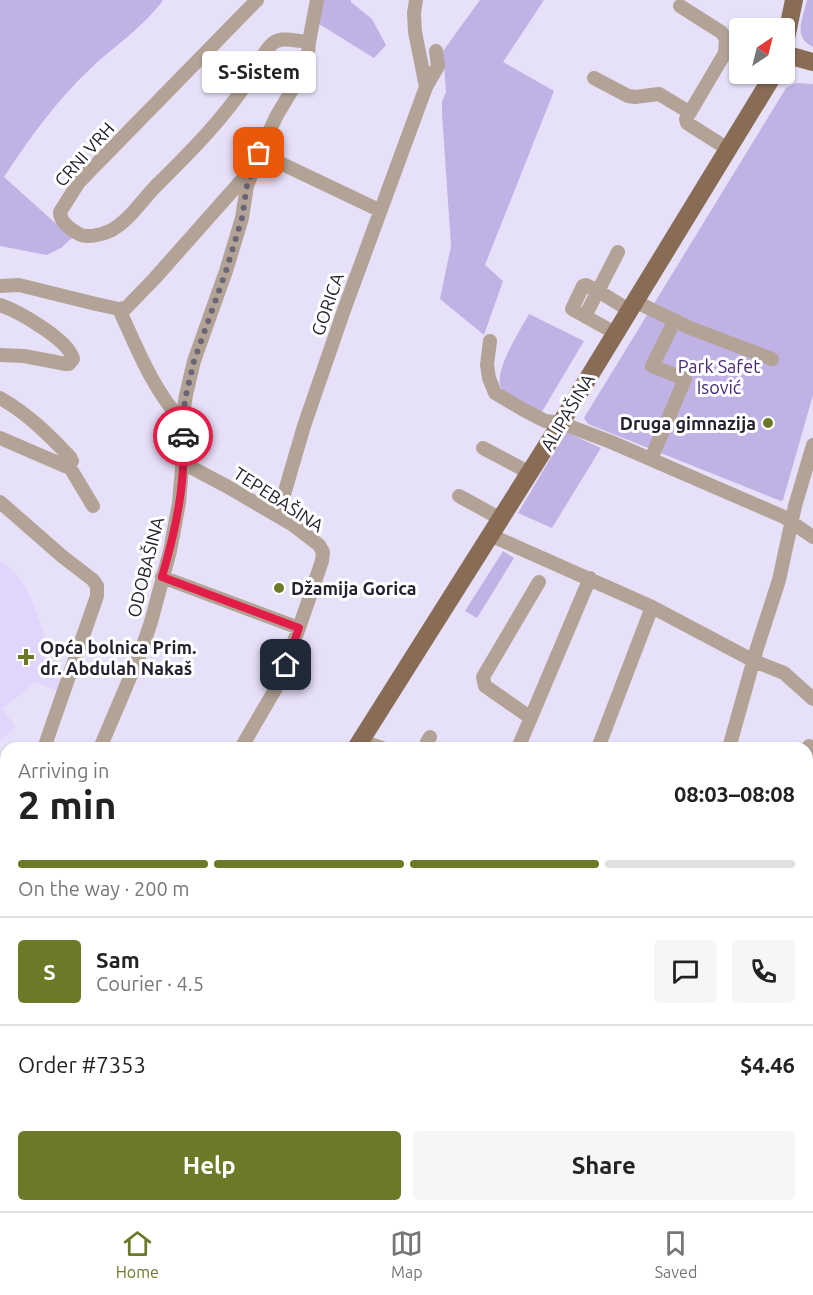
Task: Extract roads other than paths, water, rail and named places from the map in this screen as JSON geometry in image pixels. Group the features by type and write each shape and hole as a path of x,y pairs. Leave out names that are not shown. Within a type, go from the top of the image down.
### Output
{"main road":[{"path":"790,18 794,0"},
{"path":"795,57 813,63"},
{"name":"ALIPAŠINA","path":"361,742 561,423 768,84"}],"street":[{"name":"CRNI VRH","path":"257,0 79,182 64,203 60,213 60,218 65,223 79,234 88,237 110,231 125,221 181,163 216,122 248,82 271,44 286,38 309,42"},
{"name":"ODOBAŠINA","path":"103,742 151,622 175,525 183,463 182,421 194,361 226,271 242,218 247,186 257,159 277,115 307,65 317,0"},
{"path":"416,0 415,32 426,87"},
{"path":"680,6 721,32 726,39 725,53 686,119 687,123 728,149"},
{"path":"426,87 438,66 436,51"},
{"path":"594,78 620,93 635,98 659,94 689,112"},
{"name":"GORICA","path":"278,515 304,426 347,299 426,87"},
{"name":"ODOBAŠINA","path":"119,309 126,308 132,303 257,159"},
{"path":"257,159 379,210"},
{"path":"598,291 618,252"},
{"path":"0,286 19,285 119,309 152,378 182,421"},
{"path":"615,333 572,309 583,286 586,285 631,306 675,320 772,359"},
{"path":"0,305 22,314 69,349 74,356 72,362 66,364 24,356 0,355"},
{"path":"651,459 685,379 652,366 675,320"},
{"path":"490,341 487,364 495,393 545,421 561,423 651,459 792,521 813,537"},
{"path":"0,398 16,408 56,442 70,457 72,461 69,466"},
{"path":"0,438 61,465 69,466"},
{"path":"731,742 779,580 792,521 811,463 813,445"},
{"path":"483,448 530,473"},
{"name":"TEPEBAŠINA","path":"183,463 278,515 316,542 323,552 299,628 276,688 244,742"},
{"path":"69,466 93,506"},
{"path":"459,496 501,519"},
{"path":"0,502 93,580 97,586 97,596 46,742"},
{"path":"490,535 544,572 590,578 652,606 754,661 784,673 813,699"},
{"path":"531,718 485,686 483,677 544,572"},
{"path":"162,577 299,628"},
{"path":"521,742 590,578"},
{"path":"600,742 652,606"}],"place":[{"name":"S-Sistem","path":"259,153"},
{"name":"Druga gimnazija","path":"768,423"},
{"name":"Džamija Gorica","path":"279,588"},
{"name":"Opća bolnica Prim. dr. Abdulah Nakaš","path":"26,657"}],"park label":[{"name":"Park Safet Isović","path":"719,376"}]}
